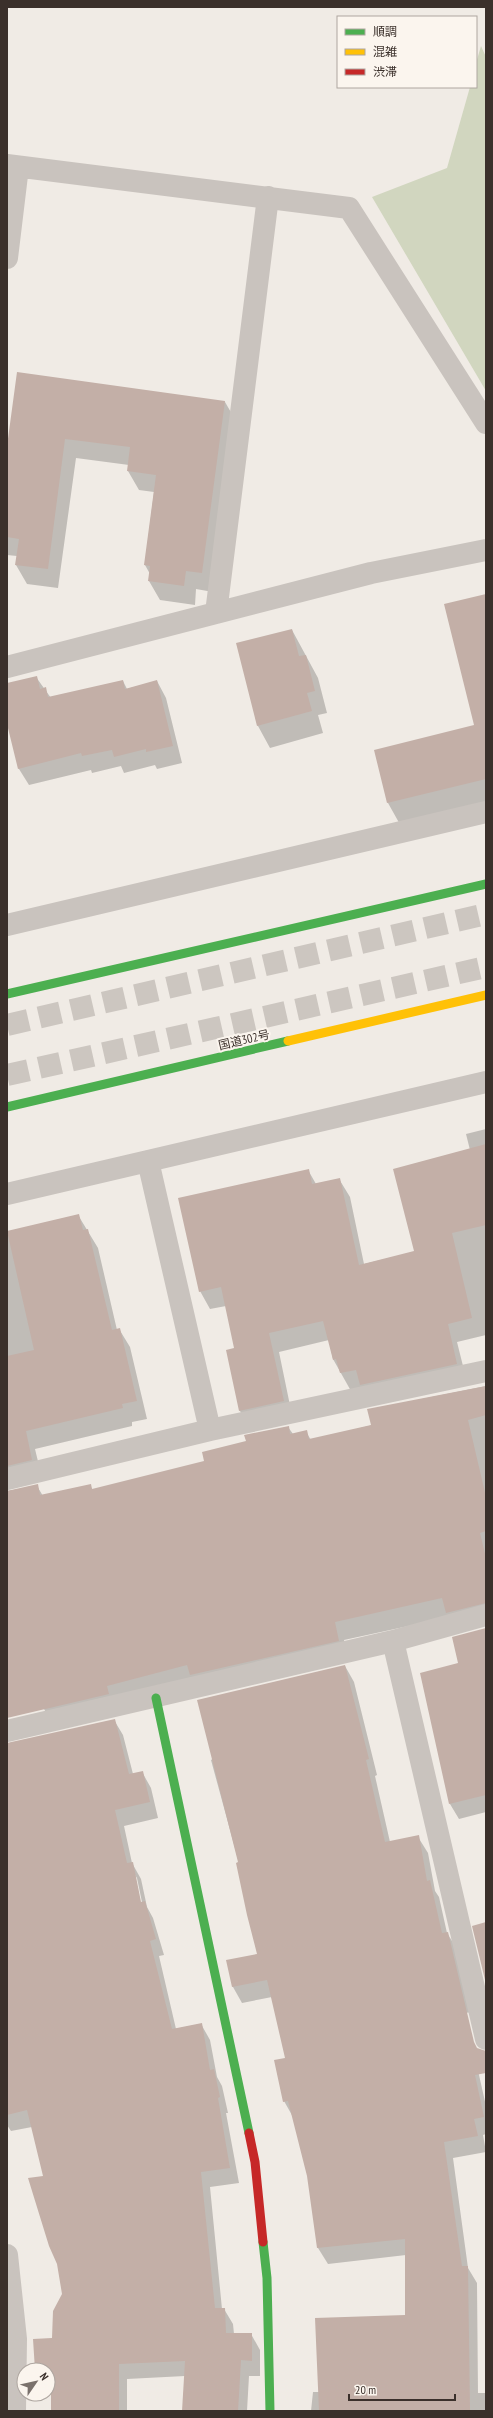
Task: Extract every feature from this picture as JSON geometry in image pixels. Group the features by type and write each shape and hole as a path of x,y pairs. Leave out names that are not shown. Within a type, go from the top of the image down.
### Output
{"main road":[{"path":"7,994 486,884"},
{"name":"国道302号","path":"7,1107 486,995"},
{"path":"156,1698 255,2162 267,2278 271,2386 270,2411"}],"street":[{"path":"7,258 12,166 349,208 486,424"},
{"path":"216,613 268,197"},
{"path":"7,667 371,573 486,550"},
{"path":"7,925 486,812"},
{"path":"7,1194 486,1082"},
{"path":"148,1161 210,1430"},
{"path":"7,1479 210,1430 486,1371"},
{"path":"7,1731 156,1698 393,1641 486,1615"},
{"path":"393,1641 486,2039"},
{"path":"7,2255 16,2339 15,2411"}],"green space":[{"path":"481,46 486,57 486,391 372,197 447,168 470,88 477,88 477,60"}],"building":[{"path":"17,372 225,401 202,573 186,571 184,586 148,581 150,566 144,565 156,475 127,471 130,447 65,439 48,569 15,565 19,539 7,537 7,446"},
{"path":"486,594 486,779 387,803 374,750 474,725 444,604"},
{"path":"292,629 299,656 306,655 315,691 307,693 312,711 257,726 236,643"},
{"path":"37,676 40,689 46,687 48,697 123,680 125,689 157,680 173,746 146,752 146,749 114,757 112,750 82,756 81,753 18,769 7,724 7,683"},
{"path":"486,1144 486,1225 452,1233 472,1318 448,1324 457,1364 360,1385 356,1370 340,1373 336,1359 333,1360 323,1321 269,1333 284,1401 239,1411 226,1350 234,1348 221,1287 199,1292 178,1198 309,1169 312,1184 340,1178 359,1265 414,1251 393,1169"},
{"path":"79,1214 83,1230 88,1229 112,1330 120,1328 137,1401 122,1404 123,1408 26,1431 32,1460 7,1466 7,1356 34,1350 7,1231"},
{"path":"486,1386 486,1415 468,1420 486,1497 486,1531 480,1533 486,1558 486,1603 446,1613 442,1598 335,1622 339,1641 190,1675 187,1665 107,1686 109,1694 7,1718 7,1491 38,1484 40,1495 91,1484 92,1489 204,1461 202,1452 246,1441 244,1435 289,1426 290,1434 307,1430 309,1439 371,1425 367,1409"},
{"path":"486,1628 486,1795 449,1804 420,1673 458,1663 452,1637"},
{"path":"345,1665 369,1759 366,1760 385,1842 419,1835 427,1881 430,1880 442,1933 448,1932 474,2042 477,2048 486,2051 486,2073 475,2075 484,2117 474,2119 478,2136 444,2142 462,2266 468,2266 470,2411 319,2411 315,2318 405,2315 405,2239 317,2248 307,2176 288,2101 283,2102 274,2060 285,2058 267,1980 232,1987 226,1960 257,1954 236,1863 238,1862 197,1700"},
{"path":"115,1719 129,1774 143,1771 150,1802 115,1810 127,1863 133,1862 141,1902 145,1901 156,1939 150,1941 172,2029 202,2023 210,2070 214,2069 220,2097 218,2098 230,2168 201,2172 215,2308 225,2308 226,2333 252,2333 252,2361 241,2360 238,2411 182,2411 185,2361 119,2364 119,2411 51,2411 51,2402 56,2402 56,2362 34,2362 33,2339 52,2338 53,2311 62,2294 57,2264 49,2246 28,2178 43,2176 27,2110 7,2115 7,1743"},
{"path":"486,1922 486,1984 472,1926"}],"tunnel":[{"path":"7,1025 486,914"},
{"path":"7,1075 486,967"}],"traffic: fast":[{"path":"7,994 486,884"},
{"path":"7,1107 288,1041"},
{"path":"156,1698 249,2133"},
{"path":"263,2242 267,2278 270,2411"}],"traffic: slow":[{"path":"288,1041 486,995"}],"traffic: jam":[{"path":"249,2133 255,2162 263,2242"}]}
